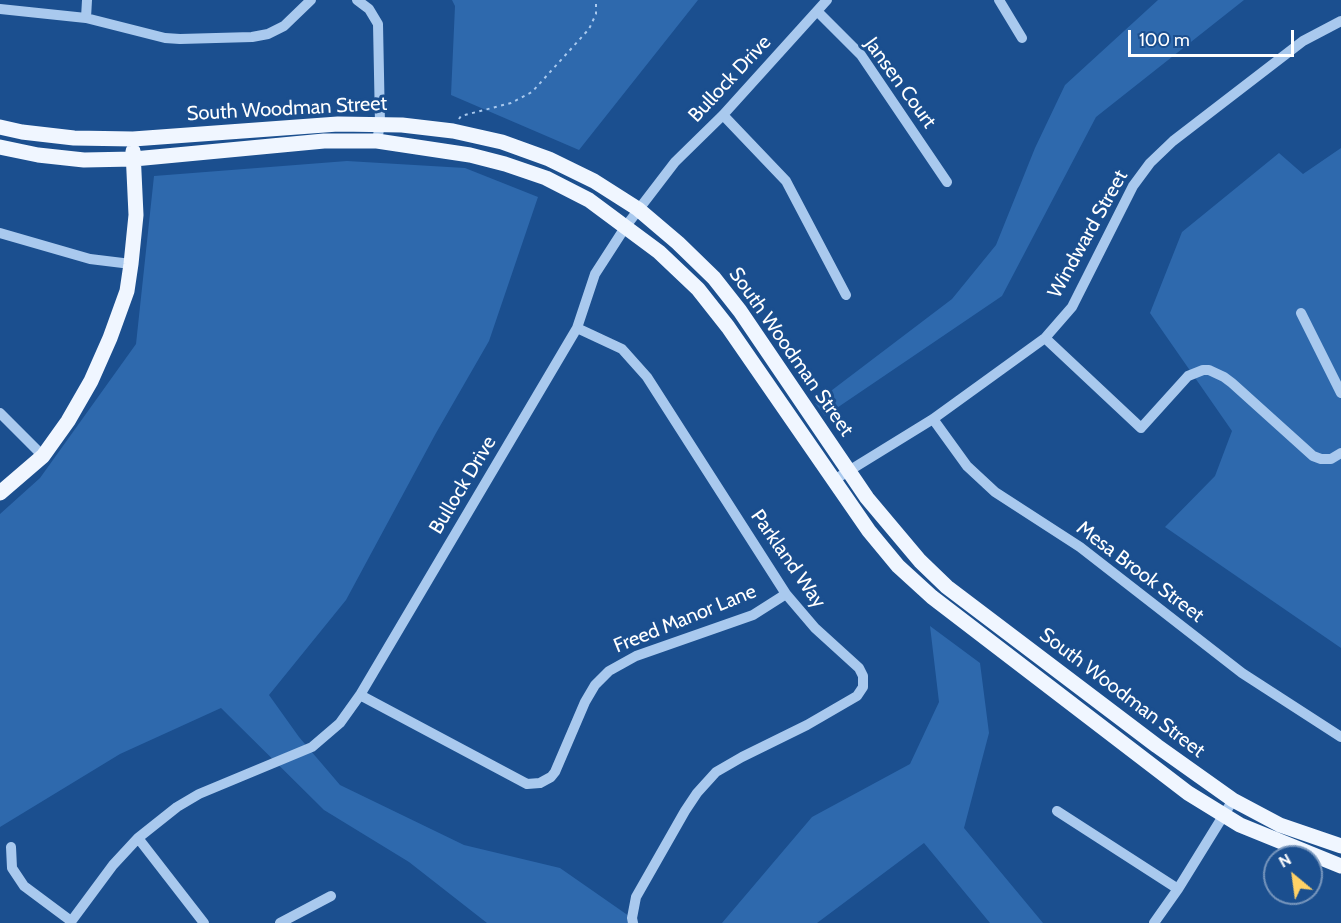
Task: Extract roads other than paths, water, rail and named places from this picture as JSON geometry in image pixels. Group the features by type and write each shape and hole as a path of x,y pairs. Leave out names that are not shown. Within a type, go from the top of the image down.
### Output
{"main road":[{"name":"South Woodman Street","path":"0,127 74,138 133,139 338,124 380,124 453,131 502,142 549,159 594,182 638,209 714,278 740,311 892,530 947,587 1156,746 1233,800 1280,825 1341,846"},
{"path":"0,493 43,456 68,421 91,381 110,338 127,291 131,264 136,216 133,139"},
{"name":"South Woodman Street","path":"0,147 38,155 84,160 134,159 306,142 377,141 470,155 505,164 546,178 589,200 659,252 698,289 728,327 884,549 898,566 932,597 1171,780 1224,815 1270,839 1341,866"}],"street":[{"path":"86,18 87,0"},
{"path":"0,9 86,18 165,38 180,39 268,34 284,26 311,0"},
{"path":"357,0 369,9 378,24 380,124 377,141"},
{"name":"Bullock Drive","path":"70,922 112,865 138,838 177,807 199,794 312,747 340,723 360,695 577,328 595,274 626,226 675,162 723,115 827,0"},
{"path":"999,0 1022,38"},
{"name":"Jansen Court","path":"817,11 861,55 947,182"},
{"name":"Windward Street","path":"834,480 933,419 1045,338 1072,307 1133,186 1150,163 1173,141 1302,41 1341,21"},
{"path":"723,115 786,182 846,295"},
{"path":"0,233 90,259 131,264"},
{"path":"1301,313 1341,393"},
{"name":"Parkland Way","path":"577,328 622,349 647,377 786,594 815,628 859,668 863,676 863,687 857,696 716,772 697,793 685,811 636,897 633,923"},
{"path":"1045,338 1141,428 1188,376 1209,370 1232,383 1313,456 1331,459 1341,453"},
{"path":"0,412 43,456"},
{"name":"Mesa Brook Street","path":"933,419 966,466 994,492 1080,547 1242,674 1341,736"},
{"name":"Freed Manor Lane","path":"360,695 527,784 540,783 555,772 585,702 595,685 609,672 636,656 753,615 786,594"},
{"path":"1154,923 1178,889 1233,800"},
{"path":"1058,811 1178,889"},
{"path":"138,838 204,923"},
{"path":"10,847 12,868 24,886 70,922"},
{"path":"280,923 331,896"}]}
